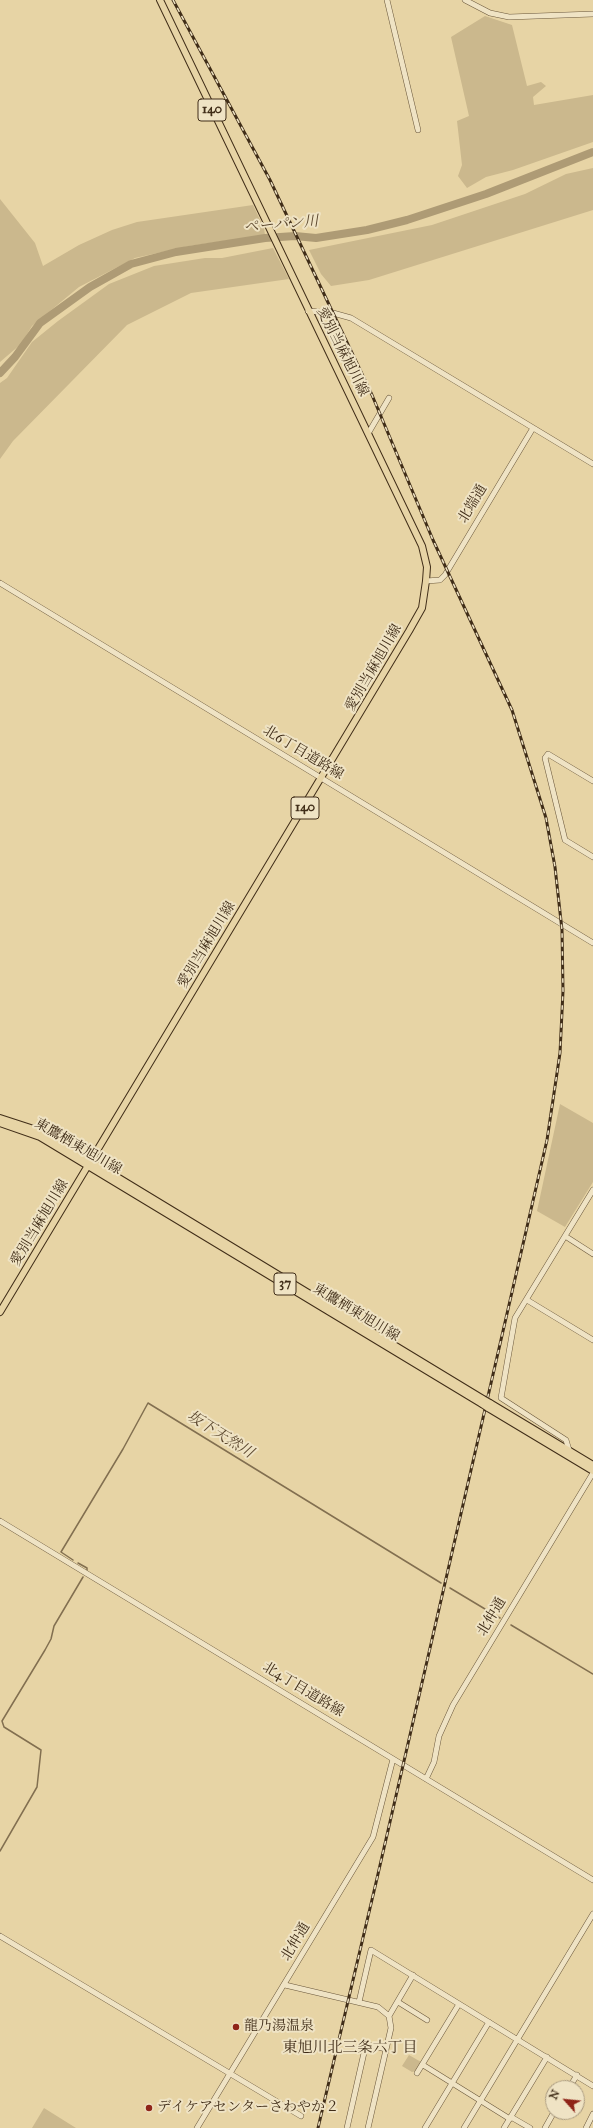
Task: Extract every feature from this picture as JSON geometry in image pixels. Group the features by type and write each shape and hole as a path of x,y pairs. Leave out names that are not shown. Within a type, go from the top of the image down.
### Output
{"main road":[{"name":"愛別当麻旭川線","path":"0,1312 410,631 422,608 426,582 426,567 422,546 369,432 308,311 160,0"},
{"name":"東鷹栖東旭川線","path":"0,1118 43,1132 89,1163 482,1401 593,1465"},
{"name":"東鷹栖東旭川線","path":"0,1123 40,1137 89,1163"},
{"name":"東鷹栖東旭川線","path":"489,1405 593,1472"}],"street":[{"path":"387,0 418,130"},
{"path":"465,0 490,13 509,17 593,14"},
{"path":"308,311 333,313 351,318 593,464"},
{"path":"369,432 389,398"},
{"name":"北端通","path":"426,582 440,580 445,575 533,428"},
{"name":"北6丁目道路線","path":"0,583 593,943"},
{"path":"593,781 548,754 545,758 565,840 593,857"},
{"path":"569,1450 566,1440 501,1398 516,1318 593,1190"},
{"path":"565,1236 593,1254"},
{"path":"527,1300 593,1340"},
{"name":"北仲通","path":"426,1779 434,1762 439,1736 453,1705 593,1472"},
{"name":"北4丁目道路線","path":"0,1521 593,1880"},
{"name":"北仲通","path":"197,2128 373,1837 393,1759"},
{"path":"464,2128 593,1914"},
{"path":"0,1936 301,2116"},
{"path":"359,2002 370,1950 414,1975 593,2086"},
{"path":"389,2016 414,1975"},
{"path":"284,1985 378,2007 389,2016 391,2028 368,2128"},
{"path":"398,2002 427,2020"},
{"path":"417,2073 459,2004"},
{"path":"425,2128 489,2022"},
{"path":"347,2128 366,2044 386,2049"},
{"path":"504,2128 547,2057"},
{"path":"423,2065 481,2101 530,2128"},
{"path":"574,2080 577,2075"},
{"path":"586,2128 592,2118"}],"shaded area":[{"path":"485,16 512,25 527,86 541,82 546,86 533,97 534,105 593,95 593,142 513,170 486,177 467,188 458,176 462,165 457,121 469,116 451,37"},
{"path":"593,168 593,210 369,280 331,286 321,274 309,250 432,225 525,194 566,174"},
{"path":"0,199 35,243 43,266 79,245 112,230 137,222 253,205 264,228 265,235 189,246 135,258 79,287 32,326 21,344 0,362"},
{"path":"273,248 289,279 191,293 127,325 13,441 0,459 0,383 7,378 32,342 58,321 109,284 154,266 205,258 222,258"},
{"path":"560,1104 593,1123 593,1182 565,1227 537,1211"},
{"path":"409,2055 421,2062 416,2071 412,2072 402,2066"},
{"path":"44,2108 76,2128 32,2128"}],"waterway":[{"name":"ペーパン川","path":"0,373 15,357 40,323 90,287 131,264 176,252 265,238 295,236 316,238 367,230 407,220 486,194 593,152"},
{"name":"坂下天然川","path":"73,1560 61,1552 123,1449 148,1403 441,1583"},
{"name":"坂下天然川","path":"78,1563 87,1568 87,1570"},
{"name":"坂下天然川","path":"0,1851 37,1787 41,1750 4,1727 2,1721 45,1650 51,1639 54,1626 83,1577"},
{"name":"坂下天然川","path":"450,1588 500,1618"},
{"name":"坂下天然川","path":"511,1625 593,1674"}],"railway":[{"path":"173,0 270,180 372,395 433,540 512,710 546,818 555,867 562,930 563,991 560,1053 547,1140 318,2128"}],"place":[{"name":"龍乃湯温泉","path":"236,2027"},
{"name":"デイケアセンターさわやか２","path":"149,2108"}],"district":[{"name":"東旭川北三条六丁目","path":"350,2048"}]}
